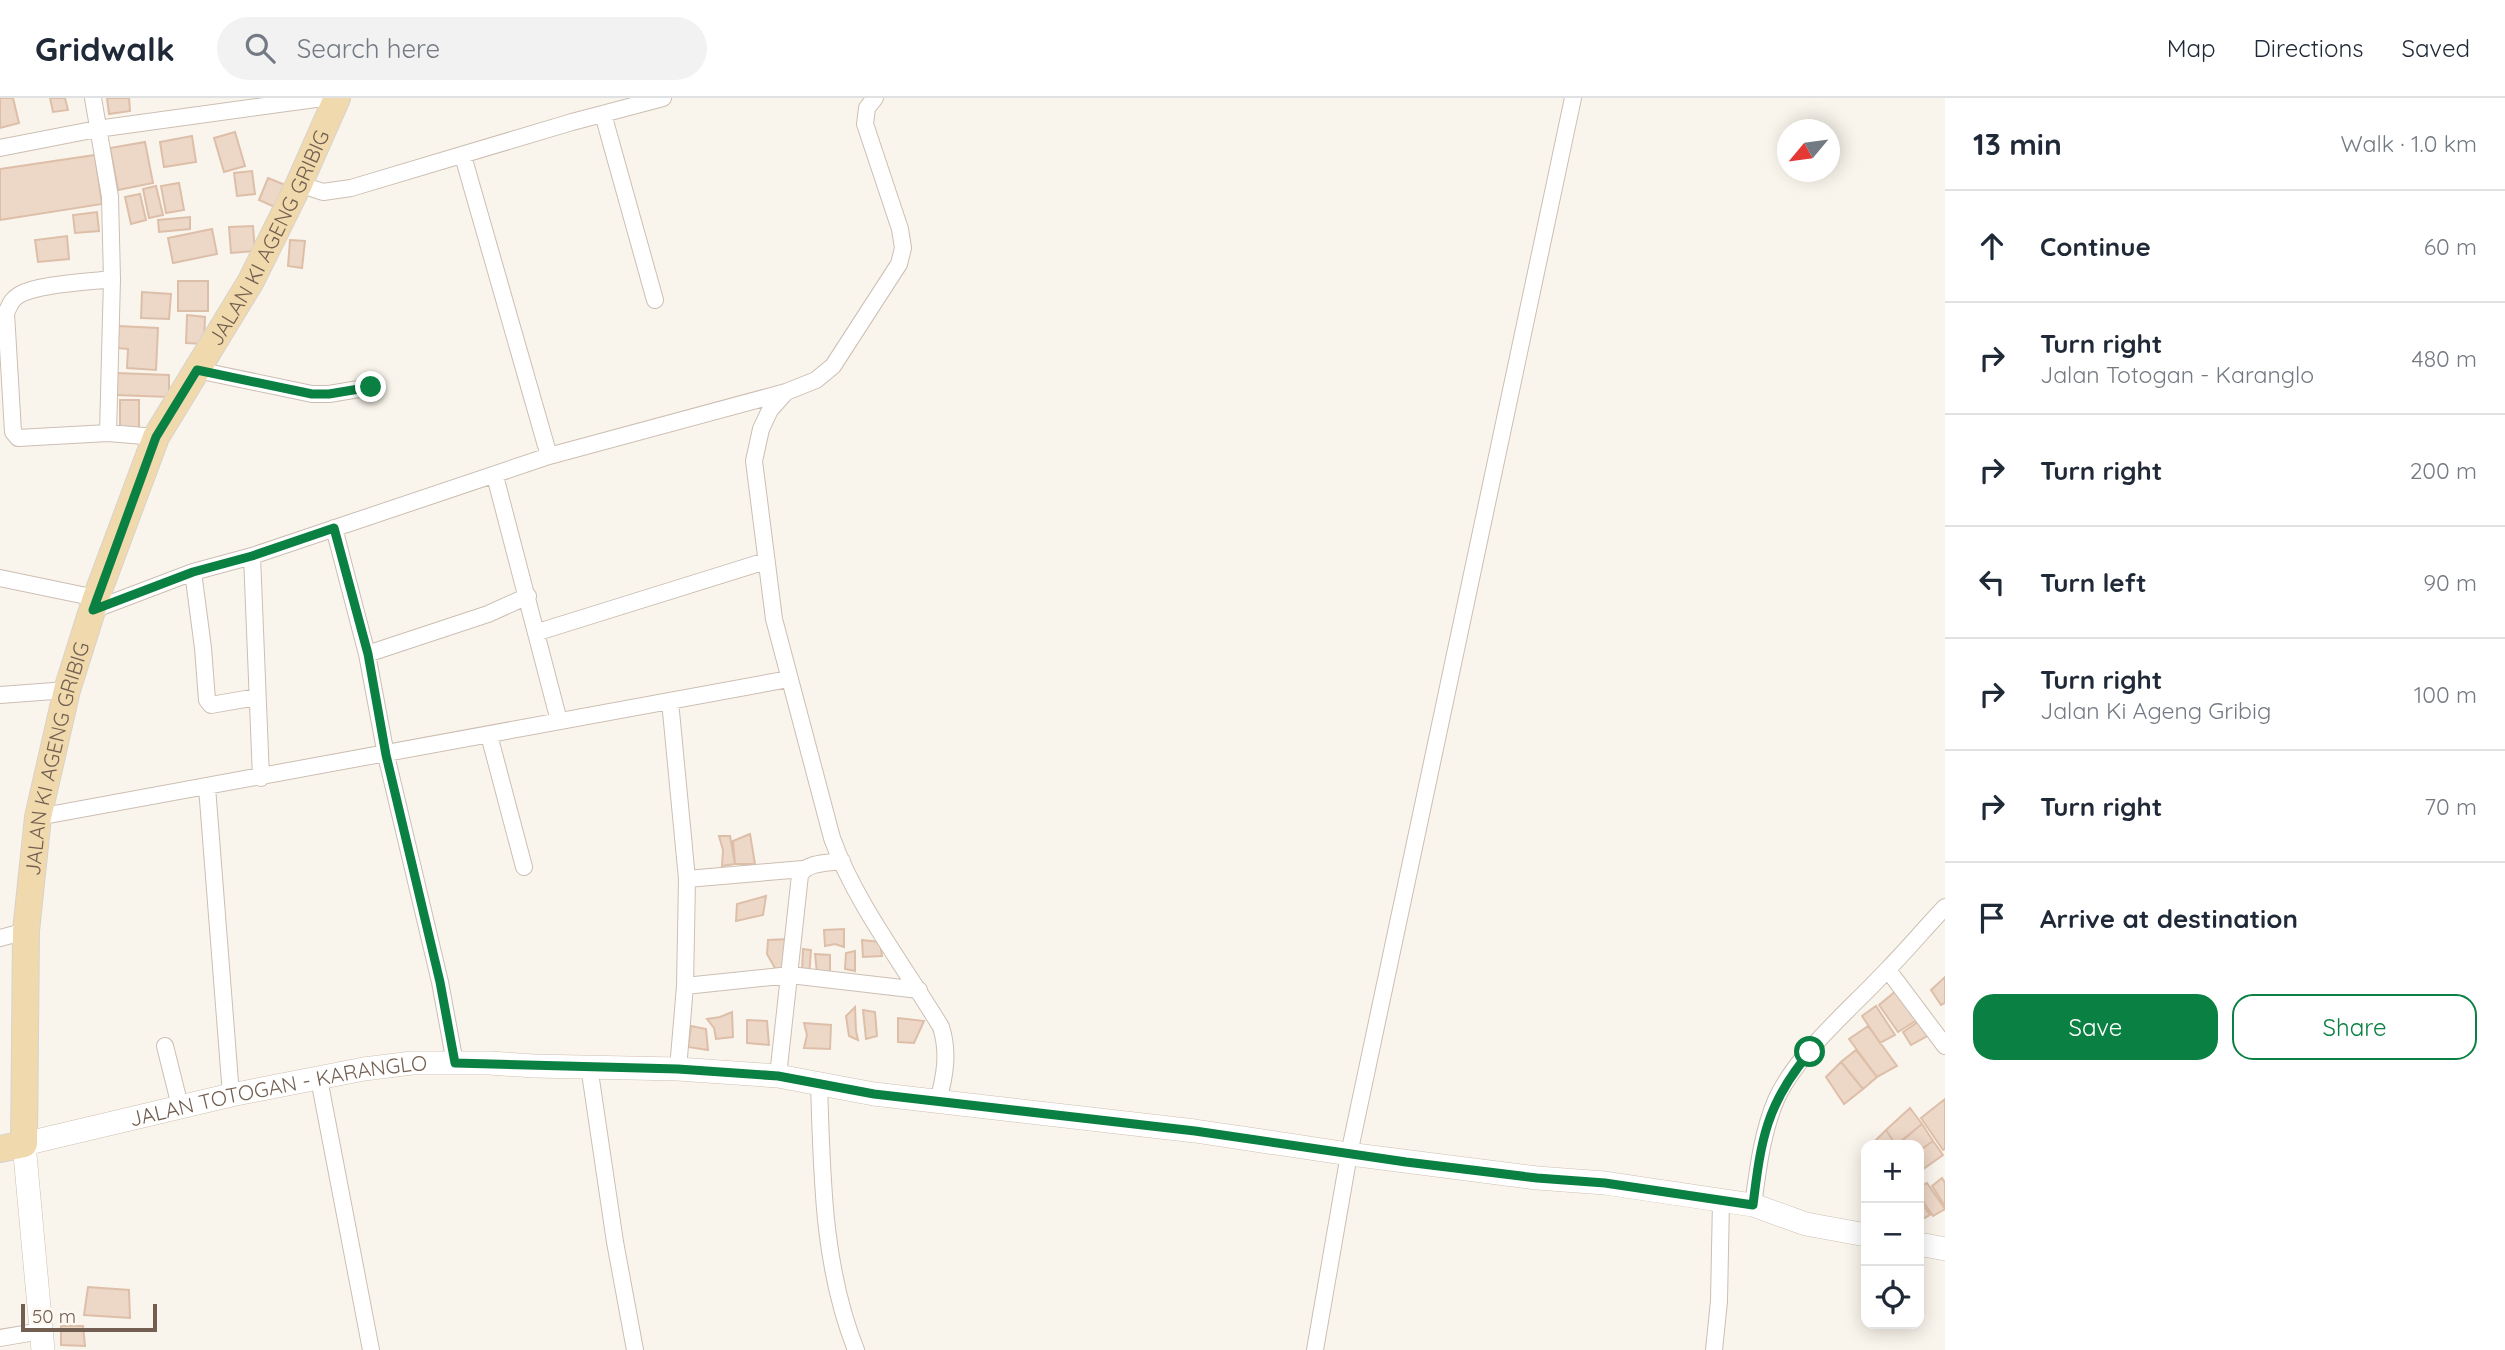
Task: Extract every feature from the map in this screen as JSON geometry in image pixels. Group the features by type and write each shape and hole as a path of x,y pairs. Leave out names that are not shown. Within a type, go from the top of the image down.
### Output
{"main road":[{"name":"JALAN KI AGENG GRIBIG","path":"12,1147 26,931 38,817 67,690 94,604 156,437 251,281 338,98"},
{"name":"JALAN TOTOGAN - KARANGLO","path":"12,1147 231,1095 364,1069 412,1063 678,1069 778,1076 874,1094 1183,1129 1537,1178 1605,1183 1735,1202 1806,1224 1861,1234"},
{"path":"12,1147 42,1340"}],"street":[{"path":"93,98 110,197 112,279 108,433"},
{"path":"0,148 212,106 323,98"},
{"path":"299,184 323,192 351,188 663,98"},
{"path":"0,578 94,604 252,556 549,456 786,392 816,380 833,366 899,264 902,248 900,229 865,124 867,108 875,98"},
{"path":"1315,1350 1349,1154 1573,98"},
{"path":"603,114 656,300"},
{"path":"463,156 549,456"},
{"path":"112,279 41,288 22,293 11,301 6,313 13,432 18,438 108,433 156,437"},
{"path":"197,370 312,394 371,387"},
{"path":"786,392 770,410 761,429 754,461 774,619 832,838 885,939 941,1027 945,1040 946,1065 938,1101"},
{"path":"495,476 538,632 559,721"},
{"path":"334,528 368,654 386,755 440,982 455,1063"},
{"path":"252,556 261,778"},
{"path":"538,632 766,561"},
{"path":"193,572 207,701 211,705 219,705 257,697"},
{"path":"368,654 488,614 528,596"},
{"path":"38,817 789,679"},
{"path":"0,695 67,690"},
{"path":"670,701 687,879 685,986 678,1069"},
{"path":"489,735 524,867"},
{"path":"207,787 231,1095"},
{"path":"687,879 803,869 842,861"},
{"path":"778,1076 797,886 803,869"},
{"path":"1714,1350 1735,1202 1763,1142 1769,1119 1783,1087 1810,1052 1945,907"},
{"path":"0,938 26,931"},
{"path":"1888,970 1945,1046"},
{"path":"685,986 790,975 919,990"},
{"path":"165,1046 180,1106"},
{"path":"589,1066 615,1242 635,1350"},
{"path":"319,1079 371,1350"},
{"path":"819,1083 828,1241 839,1301 856,1350"},
{"path":"0,1338 42,1340"}],"building":[{"path":"0,98 13,98 19,123 0,128"},
{"path":"50,98 65,98 68,110 53,112"},
{"path":"107,98 129,98 130,111 109,114"},
{"path":"235,132 245,166 224,172 214,138"},
{"path":"192,136 196,162 164,167 160,142"},
{"path":"145,142 153,183 118,190 110,148"},
{"path":"95,155 102,204 0,220 0,169"},
{"path":"252,171 255,194 237,196 234,173"},
{"path":"268,178 288,186 279,209 259,200"},
{"path":"179,183 184,210 166,213 161,186"},
{"path":"156,186 163,215 149,218 143,189"},
{"path":"140,194 146,220 131,224 125,197"},
{"path":"97,212 99,231 75,233 73,215"},
{"path":"190,217 190,229 159,232 158,220"},
{"path":"253,226 255,251 231,253 229,227"},
{"path":"212,229 217,254 173,263 168,238"},
{"path":"67,236 69,259 38,262 35,240"},
{"path":"290,240 305,241 302,268 288,266"},
{"path":"178,281 208,281 208,311 178,311"},
{"path":"142,292 171,294 169,319 141,318"},
{"path":"187,315 205,317 204,344 186,343"},
{"path":"118,326 158,328 156,370 127,368 128,349 117,348"},
{"path":"116,373 169,375 169,397 116,395"},
{"path":"120,400 139,400 139,429 120,428"},
{"path":"750,834 755,864 735,864 733,841"},
{"path":"719,836 730,836 735,864 722,866 723,850"},
{"path":"766,896 763,915 736,921 737,904"},
{"path":"844,929 844,947 835,944 825,946 824,930"},
{"path":"789,939 786,968 776,970 767,954 768,940"},
{"path":"862,940 880,942 882,956 863,957"},
{"path":"803,949 811,950 809,976 802,971"},
{"path":"855,951 855,971 845,969 846,953"},
{"path":"815,954 830,955 830,972 817,973"},
{"path":"1945,977 1945,1003 1941,1005 1931,990"},
{"path":"1897,990 1917,1020 1898,1032 1879,1005"},
{"path":"1876,1006 1895,1035 1880,1043 1862,1016"},
{"path":"855,1007 858,1040 849,1036 846,1016"},
{"path":"863,1010 875,1012 877,1036 866,1039"},
{"path":"732,1012 733,1037 716,1039 714,1028 707,1019"},
{"path":"898,1018 924,1021 914,1043 898,1042"},
{"path":"747,1020 767,1021 769,1045 747,1043"},
{"path":"1921,1020 1929,1035 1911,1045 1903,1032"},
{"path":"804,1023 831,1025 830,1049 804,1048 807,1035"},
{"path":"691,1026 706,1029 708,1050 688,1047"},
{"path":"1868,1026 1897,1066 1877,1077 1849,1039"},
{"path":"1856,1050 1877,1077 1863,1089 1841,1062"},
{"path":"1841,1062 1863,1089 1844,1104 1826,1077"},
{"path":"1945,1099 1945,1149 1943,1150 1921,1118"},
{"path":"1910,1108 1922,1124 1902,1140 1893,1140 1886,1130"},
{"path":"1922,1124 1933,1141 1924,1147 1924,1140 1903,1140"},
{"path":"1886,1130 1893,1140 1876,1140"},
{"path":"1933,1141 1943,1155 1924,1168 1924,1147"},
{"path":"1942,1178 1945,1183 1945,1206 1932,1186"},
{"path":"1927,1183 1945,1209 1933,1216 1924,1202 1924,1184"},
{"path":"1924,1206 1930,1215 1924,1218"},
{"path":"88,1287 129,1290 130,1318 84,1315"},
{"path":"61,1326 83,1326 85,1346 61,1345"}],"route":[{"path":"371,387 312,394 197,370 156,437 93,610 193,572 252,556 334,528 368,654 386,755 440,982 455,1063 678,1069 778,1076 874,1094 1195,1131 1406,1162 1537,1178 1605,1183 1753,1205 1769,1119 1790,1076 1810,1052"}]}
